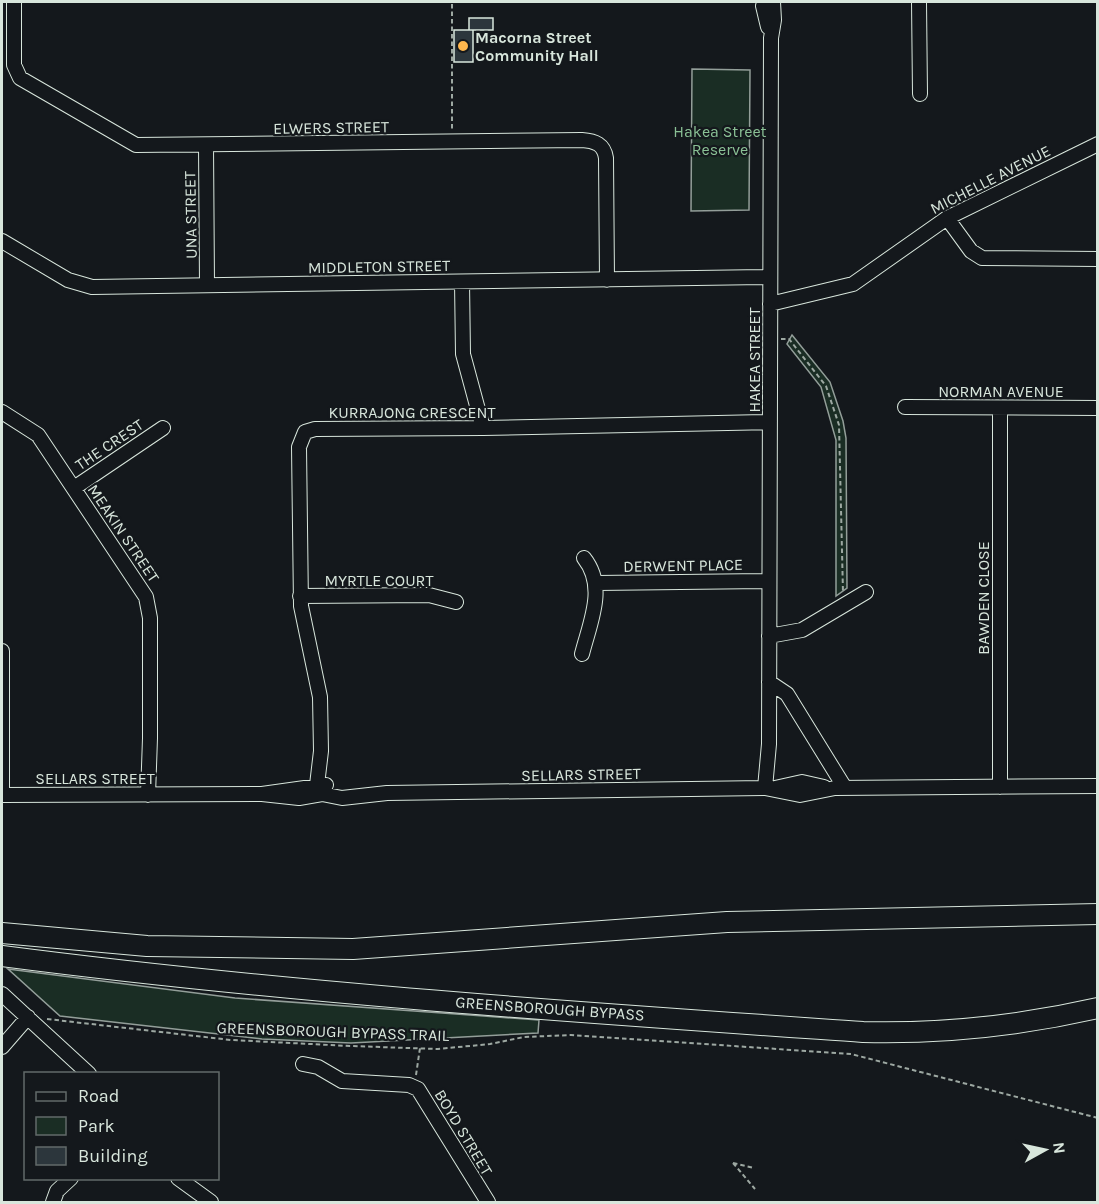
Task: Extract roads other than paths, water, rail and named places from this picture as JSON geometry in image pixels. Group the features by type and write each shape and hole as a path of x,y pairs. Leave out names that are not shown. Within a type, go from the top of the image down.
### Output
{"highway":[{"path":"2,933 114,944 308,950 432,945 676,924 1098,914"},
{"name":"GREENSBOROUGH BYPASS","path":"10,957 166,977 306,990 862,1032 922,1033 978,1030 1098,1008"}],"street":[{"name":"ELWERS STREET","path":"14,2 14,65 23,80 131,144 591,140 603,147 606,158 607,280"},
{"path":"920,2 920,94"},
{"name":"HAKEA STREET","path":"766,3 771,38 770,788"},
{"name":"MICHELLE AVENUE","path":"770,304 853,284 947,218 1098,144"},
{"name":"UNA STREET","path":"206,145 207,285"},
{"path":"947,218 971,251 982,258 1098,259"},
{"name":"MIDDLETON STREET","path":"2,241 68,280 85,287 770,277"},
{"path":"462,282 463,354 483,428"},
{"name":"NORMAN AVENUE","path":"905,407 1098,408"},
{"name":"BAWDEN CLOSE","path":"1000,408 1000,787"},
{"name":"MEAKIN STREET","path":"2,412 38,435 149,603 151,794"},
{"name":"KURRAJONG CRESCENT","path":"322,788 320,697 303,624 300,596 299,447 306,432 315,429 770,422"},
{"name":"THE CREST","path":"74,488 163,428"},
{"path":"582,654 597,583 594,571 584,558"},
{"name":"DERWENT PLACE","path":"597,583 769,581"},
{"path":"769,636 802,630 866,592"},
{"name":"MYRTLE COURT","path":"300,596 429,595 456,602"},
{"path":"2,651 2,795"},
{"path":"769,682 787,694 840,788"},
{"name":"SELLARS STREET","path":"2,795 262,794 298,798 322,788 342,798 387,793 770,788 800,795 840,788 1098,786"},
{"path":"2,994 87,1072"},
{"path":"2,1047 28,1017"},
{"name":"BOYD STREET","path":"303,1064 318,1067 342,1081 415,1087 423,1095 488,1203"},
{"path":"53,1203 57,1191 70,1180"},
{"path":"179,1180 211,1203"}],"place":[{"name":"Macorna Street Community Hall","path":"463,46"}],"park label":[{"name":"Hakea Street Reserve","path":"720,140"}]}
